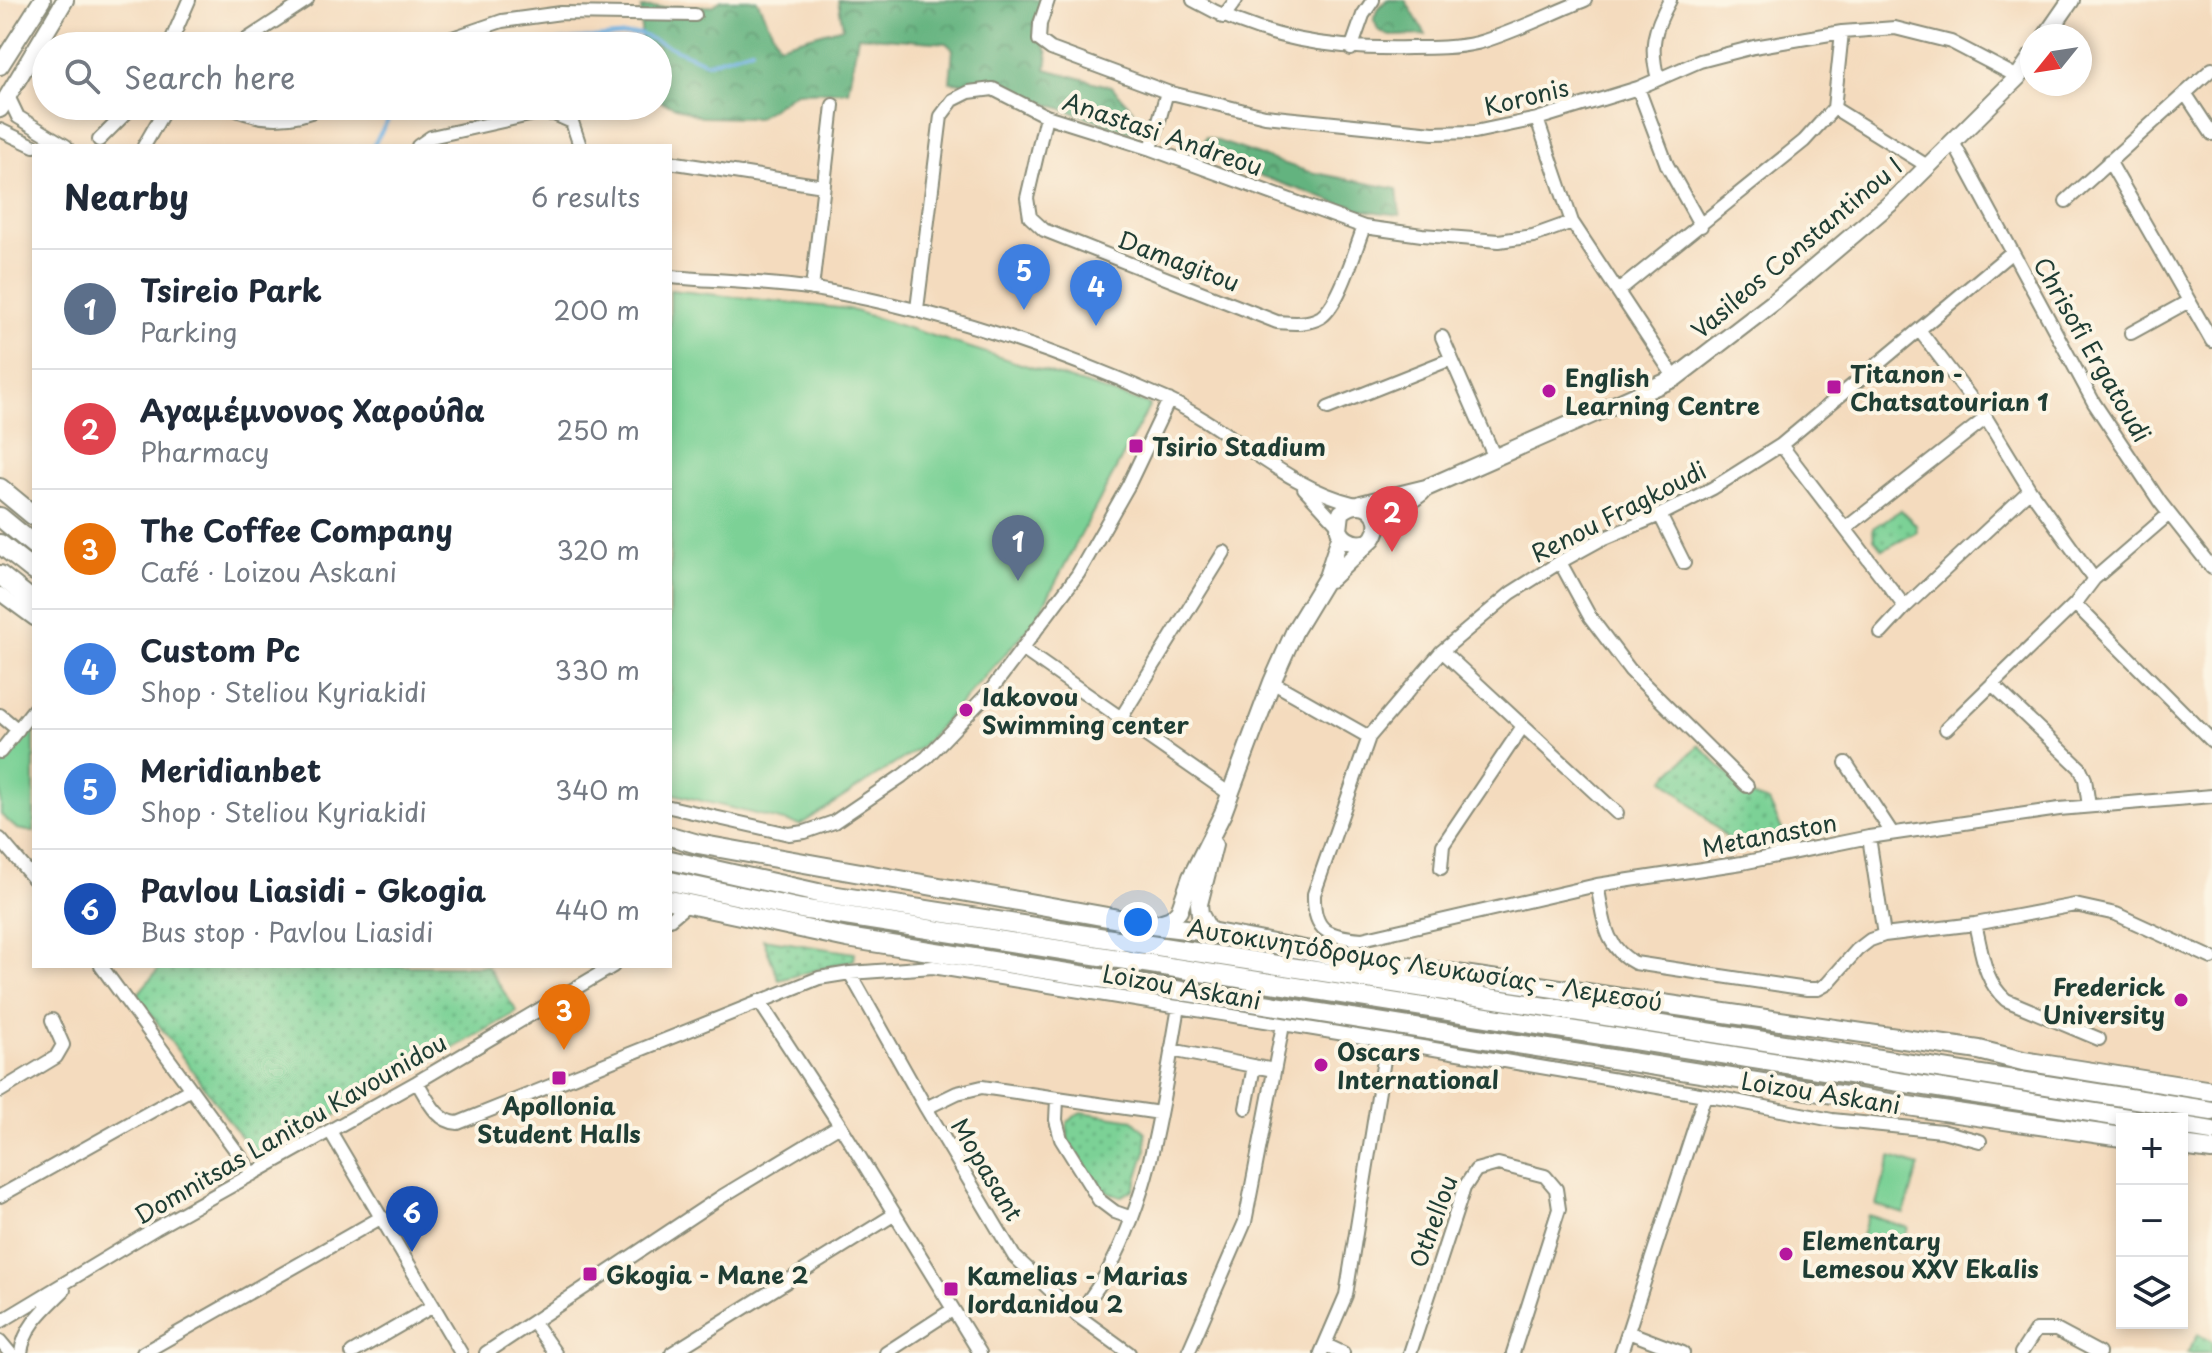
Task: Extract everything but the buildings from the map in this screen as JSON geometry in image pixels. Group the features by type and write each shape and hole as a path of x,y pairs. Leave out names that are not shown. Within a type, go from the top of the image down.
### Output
{"highway":[{"path":"0,488 32,514"},
{"path":"0,517 32,543"},
{"path":"0,544 32,569"},
{"path":"0,575 32,600"},
{"path":"672,837 698,844 1347,958 1979,1050 2023,1061 2212,1091"},
{"path":"672,848 767,881"},
{"name":"Αυτοκινητόδρομος Λευκωσίας - Λεμεσού","path":"672,860 818,893 1748,1037"},
{"path":"677,891 847,938 2116,1136"},
{"name":"Αυτοκινητόδρομος Λευκωσίας - Λεμεσού","path":"677,891 1704,1052"},
{"path":"1748,1037 1800,1036 1979,1050"},
{"path":"1748,1037 2212,1111"},
{"path":"1704,1052 1915,1107"},
{"path":"1704,1052 2116,1116"},
{"path":"2188,1127 2212,1131"},
{"path":"2188,1147 2212,1150"}],"main road":[{"path":"0,66 42,0"},
{"path":"46,32 65,0"},
{"path":"2054,24 2071,0"},
{"path":"4,103 32,56"},
{"name":"Vasileos Constantinou I","path":"1358,504 1426,488 1675,378 1785,293 1929,167 2020,74"},
{"name":"Vasileos Constantinou I","path":"1378,525 1426,488"},
{"path":"1210,932 1200,914 1199,904 1223,813 1272,682 1295,630 1321,589 1373,538 1378,525 1371,509 1358,504 1341,513 1340,530 1321,589"},
{"path":"1340,530 1352,543 1365,543"},
{"path":"1152,925 1171,919 1179,911 1191,877 1223,813"}],"street":[{"path":"175,32 189,0"},
{"path":"258,32 307,0"},
{"name":"Koronis","path":"1048,0 1040,24 1039,40 1051,49 1167,92 1265,116 1433,133 1475,132 1537,119 1638,88 1700,61 1754,47 1842,32 1895,28 1951,42 2018,77"},
{"path":"1193,0 1223,17 1290,39 1351,49 1436,48 1477,42 1585,0"},
{"path":"1223,17 1236,0"},
{"path":"1351,49 1363,15 1373,0"},
{"path":"1658,79 1653,61 1654,28 1670,0"},
{"path":"470,32 502,21 561,13 695,15"},
{"path":"1618,291 1804,141 1834,108 1842,32"},
{"path":"2066,201 2212,69"},
{"path":"1638,88 1667,165 1701,226"},
{"name":"Anastasi Andreou","path":"917,309 941,116 953,100 969,92 993,89 1046,116 1151,149 1364,227 1499,241 1533,236 1572,222"},
{"path":"1151,149 1167,92"},
{"path":"2185,93 2212,134"},
{"path":"4,103 18,117 63,144"},
{"path":"812,289 833,105"},
{"path":"1834,108 1929,167"},
{"name":"Damagitou","path":"1046,116 1027,198 1030,217 1044,230 1277,322 1300,323 1321,316 1336,299 1364,227"},
{"path":"1537,119 1572,222 1675,378"},
{"path":"99,140 119,120"},
{"path":"145,144 159,120"},
{"path":"421,144 431,137 507,120"},
{"path":"568,120 572,122 579,144"},
{"path":"0,130 32,145"},
{"name":"Chrisofi Ergatoudi","path":"1953,142 2094,403 2169,514 2212,568"},
{"path":"2109,161 2212,341"},
{"path":"672,162 823,186"},
{"name":"Renou Fragkoudi","path":"1339,937 1323,930 1314,913 1314,894 1369,737 1442,651 1511,593 1560,562 1713,488 1781,445 2012,252"},
{"path":"672,277 812,289 917,309 1035,347 1169,400 1296,480 1338,500 1358,504"},
{"path":"2131,333 2189,301"},
{"path":"1920,331 1986,418 2030,490 2094,579"},
{"path":"1442,337 1495,458"},
{"path":"1328,408 1451,359"},
{"path":"672,807 789,834 805,832 834,822 920,763 991,690 1078,574 1128,486 1169,400"},
{"path":"1846,528 1986,418"},
{"path":"1781,445 1905,607"},
{"path":"1296,480 1340,530"},
{"path":"1881,633 2030,490"},
{"path":"1946,729 2075,604 2094,579 2169,514"},
{"path":"1660,515 1684,563"},
{"path":"1121,718 1224,552"},
{"path":"1560,562 1590,617 1630,670 1747,786"},
{"path":"0,594 32,618"},
{"path":"2075,604 2212,741"},
{"path":"1022,649 1230,794"},
{"path":"1442,651 1617,813"},
{"path":"1272,682 1369,737"},
{"path":"1992,684 2080,768 2089,806"},
{"path":"0,752 32,712"},
{"path":"0,715 18,730"},
{"path":"1441,868 1443,845 1523,726"},
{"path":"1846,763 1892,833"},
{"name":"Metanaston","path":"1339,937 1362,939 1597,885 1742,863 1892,833 2089,806 2212,796"},
{"path":"1869,837 1884,935"},
{"path":"0,839 32,877"},
{"path":"1597,885 1608,936 1620,955 1635,963 1807,989 1818,989 1827,984 1857,950 1870,940 1884,935 1975,924 2075,905 2116,914 2212,958"},
{"path":"672,911 677,891"},
{"path":"1975,924 1987,976 1995,991 2006,1000 2099,1039"},
{"name":"Loizou Askani","path":"417,1082 435,1111 458,1123 819,978 933,967 1705,1095 1832,1120 1942,1131 1980,1141"},
{"path":"102,968 253,1174"},
{"name":"Domnitsas Lanitou Kavounidou","path":"0,1322 156,1228 417,1082 607,968"},
{"name":"Mopasant","path":"850,973 1014,1256 1078,1316 1129,1353"},
{"path":"759,1001 840,1125 980,1353"},
{"path":"1078,1316 1109,1270 1150,1166 1179,1007"},
{"path":"0,1091 56,1057 63,1045 52,1020"},
{"path":"1188,1353 1245,1222 1283,1025"},
{"path":"1343,1353 1323,1349 1346,1295 1387,1041"},
{"path":"1171,1050 1274,1070"},
{"path":"1246,1108 1254,1066"},
{"path":"926,1108 957,1093 982,1087 1160,1113"},
{"path":"0,1196 191,1089"},
{"path":"1621,1353 1705,1095"},
{"path":"1057,1099 1056,1120 1061,1139 1091,1188 1099,1200 1115,1212 1132,1218"},
{"path":"486,1353 721,1197 840,1125"},
{"path":"330,1131 461,1353"},
{"name":"Othellou","path":"1410,1353 1464,1188 1476,1170 1498,1164 1545,1176 1556,1189 1559,1209 1513,1353"},
{"path":"672,1353 895,1214"},
{"path":"143,1353 382,1217"},
{"path":"21,1353 29,1329 74,1279"},
{"path":"354,1353 433,1306"},
{"path":"886,1353 952,1310"},
{"path":"534,1323 555,1353"},
{"path":"2021,1353 2036,1330 2056,1330 2099,1353"},
{"path":"1628,1332 1683,1353"},
{"path":"0,1341 10,1353"}],"green space":[{"path":"722,0 757,0 779,45 843,27 838,0 1043,0 1033,24 1048,53 1046,69 1112,87 1144,122 1139,135 989,84 950,82 953,49 946,43 858,36 848,91 796,92 757,118 701,117 672,106 672,32 641,32 641,8 712,6"},
{"path":"1387,0 1405,0 1426,35 1390,36 1378,30 1374,19 1378,8"},
{"path":"1206,137 1306,171 1397,189 1400,215 1354,209 1199,154"},
{"path":"672,290 848,309 1150,405 1035,621 921,747 800,825 672,793"},
{"path":"1901,510 1916,525 1917,532 1883,550 1874,539 1873,528"},
{"path":"32,728 32,832 17,829 1,815 0,768"},
{"path":"1699,745 1748,795 1769,802 1788,842 1741,851 1664,779"},
{"path":"763,939 855,953 854,960 779,980"},
{"path":"159,968 488,968 517,1012 269,1153 259,1155 251,1151 137,995"},
{"path":"1081,1112 1133,1120 1145,1132 1146,1151 1134,1189 1120,1197 1100,1188 1068,1140 1067,1122"},
{"path":"1891,1157 1919,1166 1904,1214 1876,1205"},
{"path":"1868,1215 1908,1228 1900,1251 1861,1239"},
{"path":"2198,1334 2212,1342 2212,1353 2187,1353"}],"waterway":[{"path":"672,48 707,63 752,49"},
{"path":"374,144 388,120"}],"place":[{"name":"Meridianbet","path":"1024,310"},
{"name":"Custom Pc","path":"1096,326"},
{"name":"Titanon - Chatsatourian 1","path":"1834,387"},
{"name":"English Learning Centre","path":"1549,391"},
{"name":"Tsirio Stadium","path":"1136,446"},
{"name":"Αγαμέμνονος Χαρούλα","path":"1392,552"},
{"name":"Tsireio Park","path":"1018,581"},
{"name":"Iakovou Swimming center","path":"966,710"},
{"name":"Frederick University","path":"2181,1000"},
{"name":"The Coffee Company","path":"564,1050"},
{"name":"Oscars International","path":"1321,1065"},
{"name":"Apollonia Student Halls","path":"559,1078"},
{"name":"Pavlou Liasidi - Gkogia","path":"412,1252"},
{"name":"Elementary Lemesou XXV Ekalis","path":"1786,1254"},
{"name":"Gkogia - Mane 2","path":"590,1274"},
{"name":"Kamelias - Marias Iordanidou 2","path":"951,1289"}]}
